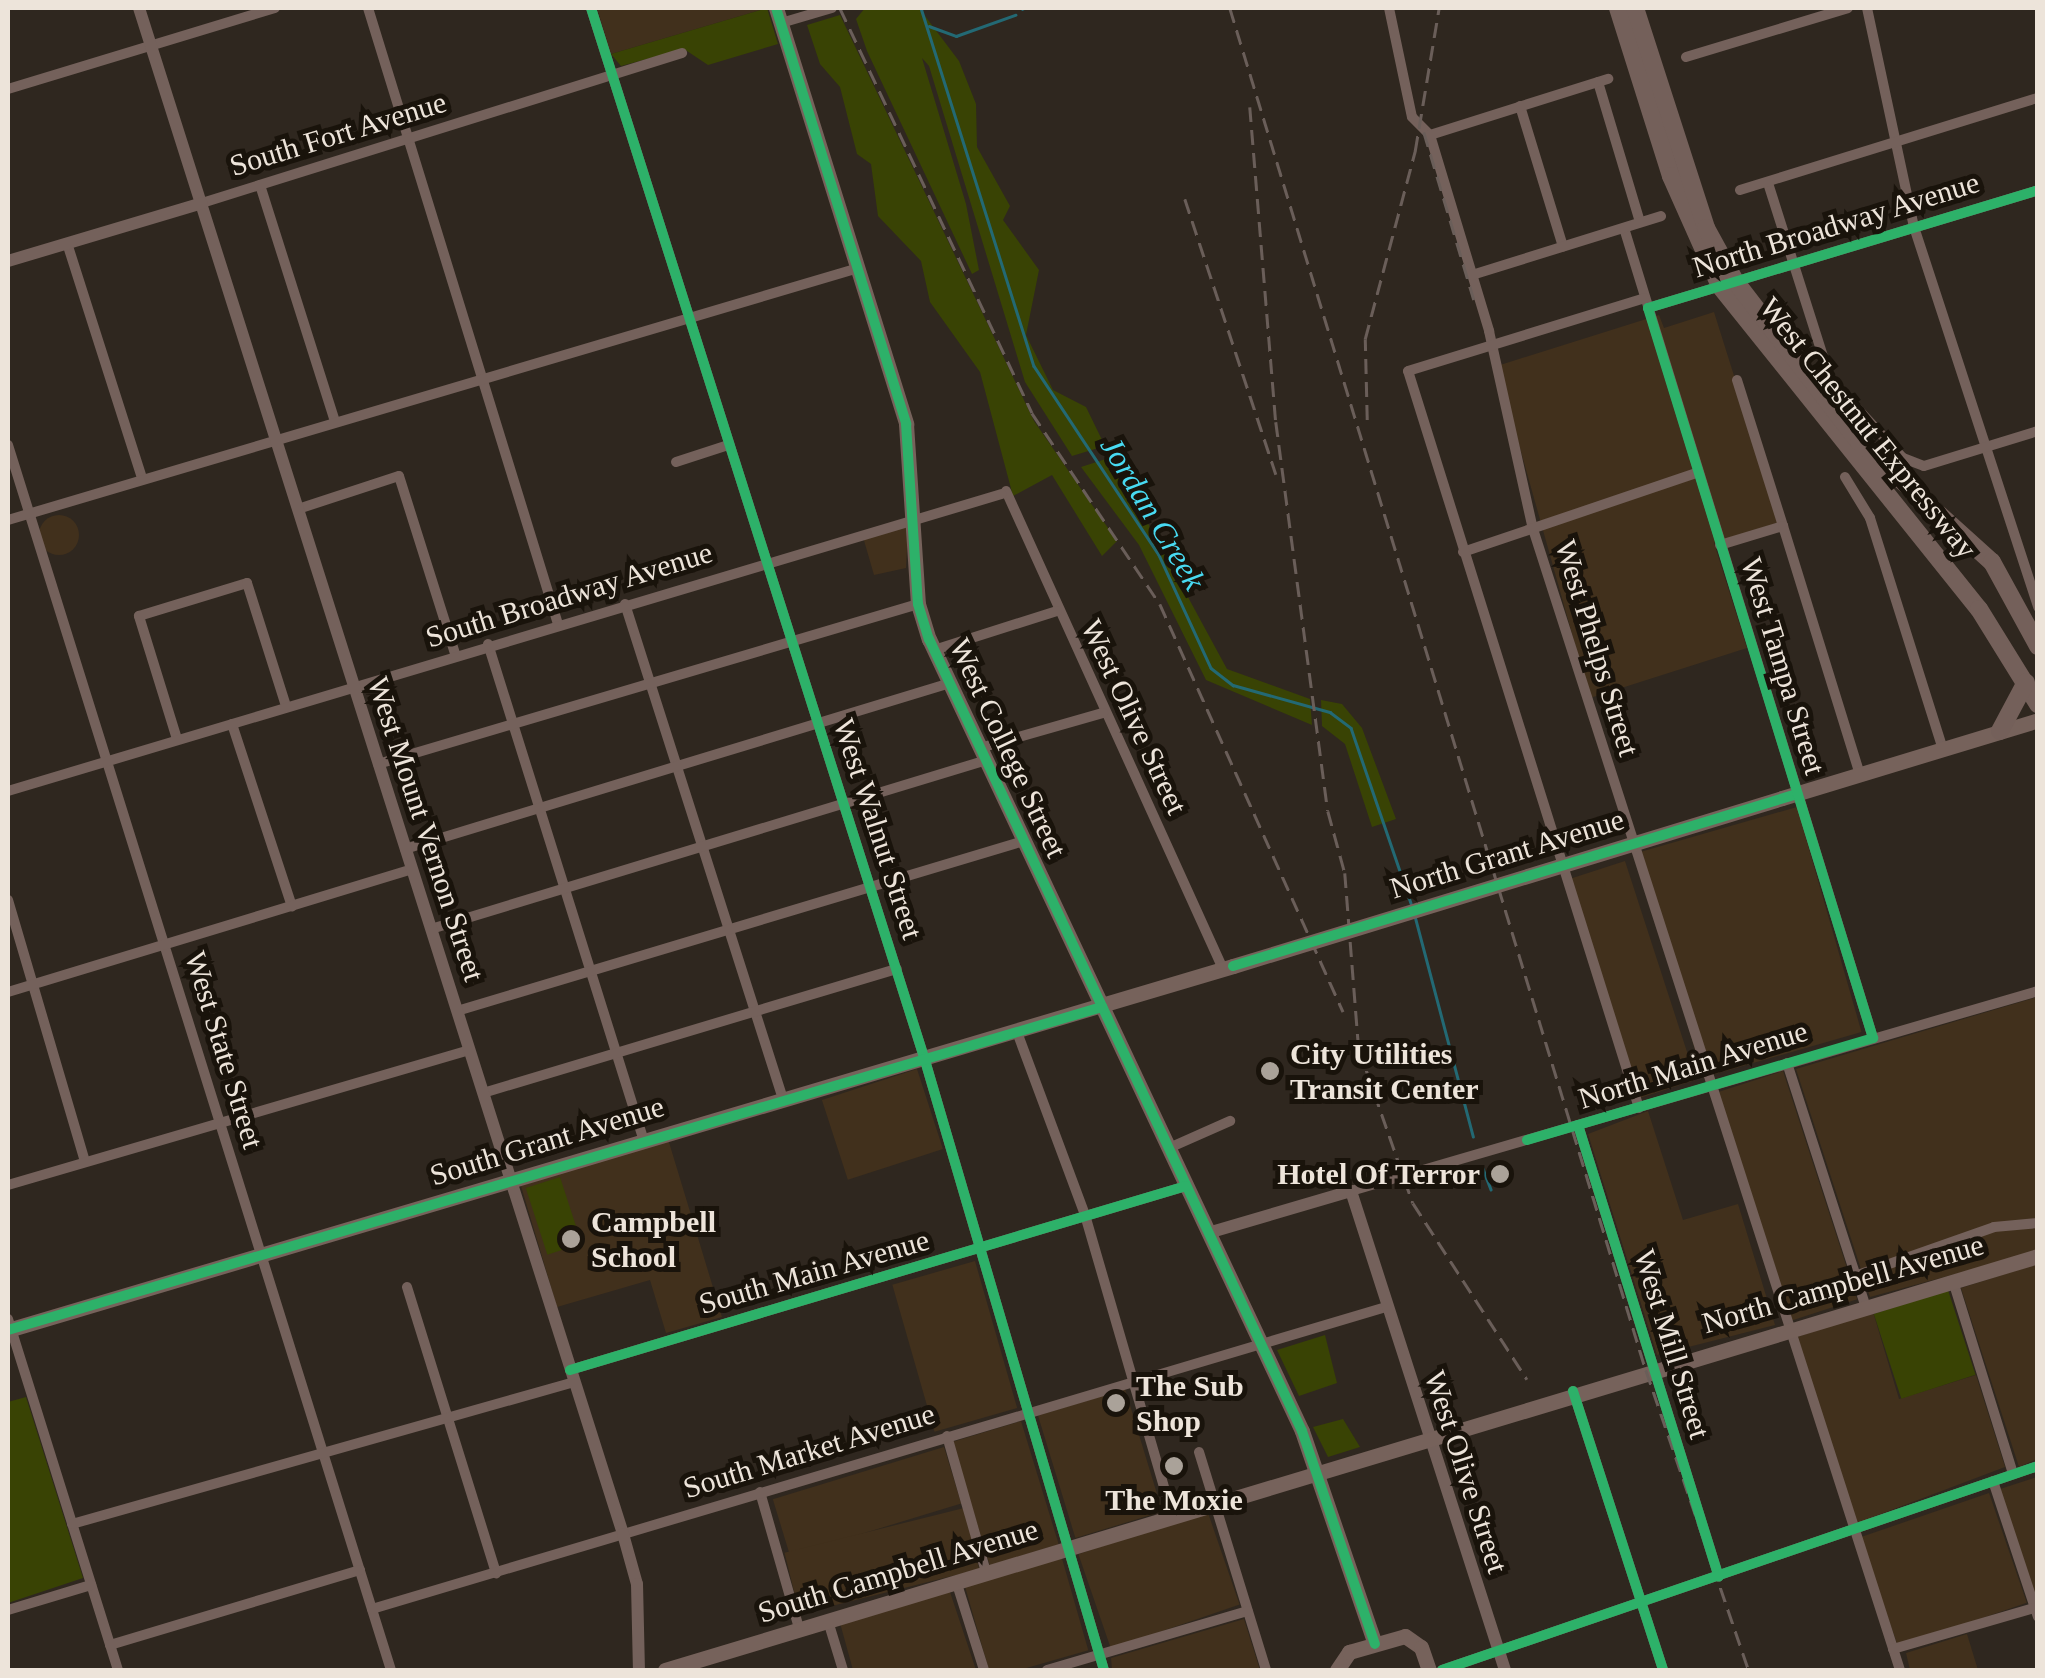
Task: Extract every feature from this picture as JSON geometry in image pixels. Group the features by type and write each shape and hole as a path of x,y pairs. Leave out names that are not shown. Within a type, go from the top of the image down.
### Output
{"main road":[{"name":"West Chestnut Expressway","path":"1618,8 1671,176 1727,284 1962,586 2038,704"},
{"name":"West Chestnut Expressway","path":"1635,8 1727,284 1860,442 1992,562 2038,646"},
{"name":"West College Street","path":"778,16 906,424 918,604 934,650 1320,1470 1375,1644"},
{"path":"2000,731 2026,682"},
{"name":"North Grant Avenue","path":"1102,1006 2038,720"},
{"name":"South Grant Avenue","path":"9,1326 782,1096 1102,1006"},
{"name":"North Campbell Avenue","path":"1320,1470 1573,1391 2038,1256"},
{"name":"South Campbell Avenue","path":"665,1670 1320,1470"},
{"path":"1337,1670 1346,1654 1410,1638 1429,1670"}],"street":[{"name":"West Mount Vernon Street","path":"139,8 623,1534 637,1584 639,1670"},
{"path":"8,88 275,8"},
{"path":"368,8 558,624"},
{"name":"West Walnut Street","path":"591,8 897,970 1104,1670"},
{"path":"778,16 832,8"},
{"name":"West Phelps Street","path":"1389,8 1412,117 1430,134 1472,275 1534,529 1706,1088 1900,1670"},
{"path":"1686,57 1848,8"},
{"path":"1866,8 1899,141 1914,227 1982,449 2038,607"},
{"name":"South Fort Avenue","path":"8,261 682,53"},
{"path":"1430,134 1603,80 1640,222"},
{"path":"1740,190 2038,98"},
{"path":"1520,106 1562,246"},
{"path":"1768,183 1830,379 1903,458 1924,466 2038,431"},
{"path":"260,185 334,421"},
{"name":"North Broadway Avenue","path":"1490,346 1727,284 2037,193"},
{"path":"1472,275 1661,216"},
{"name":"West Tampa Street","path":"1624,228 1720,545 1789,796 1872,1038"},
{"path":"68,243 142,478"},
{"path":"8,520 858,268"},
{"path":"1490,346 1408,371 1638,1108"},
{"path":"1738,380 1860,775"},
{"name":"West State Street","path":"8,445 392,1670"},
{"path":"676,462 728,445"},
{"path":"1463,552 1697,473"},
{"path":"298,509 399,476 456,654"},
{"path":"1845,477 1870,518 1943,749"},
{"name":"West Olive Street","path":"915,518 1005,492 1103,713 1228,967"},
{"name":"South Broadway Avenue","path":"8,791 915,518"},
{"path":"1720,545 1782,526"},
{"path":"176,739 139,616 247,584 286,706"},
{"path":"625,604 782,1096"},
{"path":"378,764 918,604"},
{"path":"934,650 1056,611"},
{"path":"488,644 643,1138"},
{"path":"405,849 950,683"},
{"path":"431,929 845,806 1103,713"},
{"path":"232,724 292,906"},
{"path":"458,1011 1024,842"},
{"path":"8,992 412,870"},
{"path":"8,900 86,1161"},
{"path":"483,1093 897,970"},
{"name":"North Main Avenue","path":"1208,1233 2038,991"},
{"path":"1017,1032 1085,1215 1129,1381 1172,1515"},
{"path":"8,1185 470,1050"},
{"path":"1787,1063 1866,1306"},
{"path":"1169,1148 1230,1121"},
{"name":"West Mill Street","path":"1578,1126 1720,1577"},
{"name":"South Main Avenue","path":"72,1524 324,1448 448,1418 1186,1186"},
{"name":"West Olive Street","path":"1350,1191 1505,1670"},
{"path":"1856,1276 1994,1227 2038,1223"},
{"path":"1953,1281 2013,1474"},
{"path":"407,1287 496,1572"},
{"name":"South Market Avenue","path":"372,1609 1386,1307"},
{"path":"9,1326 118,1670"},
{"path":"1573,1391 1664,1670"},
{"path":"946,1436 986,1572"},
{"path":"1199,1452 1266,1670"},
{"path":"1442,1670 2038,1466"},
{"path":"1893,1649 2037,1610 1993,1480"},
{"path":"760,1492 799,1628"},
{"path":"110,1644 360,1570"},
{"path":"956,1581 984,1670"},
{"path":"8,1610 91,1585"},
{"path":"1047,1670 1247,1611"},
{"path":"828,1620 843,1670"}],"shaded area":[{"path":"597,8 767,8 611,54"},
{"path":"1714,312 1780,522 1714,543 1747,648 1590,698 1497,366 1659,315 1664,328"},
{"path":"59,515 73,521 79,535 73,549 59,555 45,549 39,535 45,521"},
{"path":"900,526 908,528 906,568 874,575 863,537"},
{"path":"1797,807 1861,1032 1703,1077 1638,852"},
{"path":"1625,861 1696,1080 1639,1098 1568,880"},
{"path":"2037,997 2037,1252 1870,1297 1796,1069"},
{"path":"917,1069 943,1149 848,1180 822,1100"},
{"path":"1783,1071 1857,1299 1792,1320 1718,1092"},
{"path":"1648,1111 1683,1220 1738,1204 1775,1325 1657,1355 1588,1134"},
{"path":"668,1139 722,1317 666,1333 650,1280 557,1307 521,1186"},
{"path":"975,1261 1017,1408 935,1432 892,1285"},
{"path":"2037,1264 2037,1459 2019,1467 1961,1288"},
{"path":"1873,1312 1899,1399 1976,1375 2005,1467 1857,1523 1794,1338"},
{"path":"1125,1389 1162,1511 1075,1538 1038,1416"},
{"path":"1021,1421 1059,1544 990,1565 952,1442"},
{"path":"944,1447 961,1503 790,1556 773,1499"},
{"path":"2037,1477 2037,1601 2000,1489"},
{"path":"1989,1493 2027,1603 1898,1647 1860,1537"},
{"path":"964,1508 979,1569 800,1614 784,1553"},
{"path":"1207,1510 1240,1605 1111,1649 1078,1554"},
{"path":"1061,1555 1088,1650 1019,1670 989,1670 964,1583"},
{"path":"949,1589 976,1670 853,1670 840,1623"},
{"path":"1244,1619 1260,1670 1112,1670 1111,1658"},
{"path":"1967,1634 1978,1670 1910,1670 1906,1653"}],"green space":[{"path":"767,8 778,44 708,65 684,49 621,66 611,54"},
{"path":"865,8 919,8 959,61 976,104 977,147 1010,206 1003,220 1039,270 1026,335 1053,390 1086,407 1105,446 1072,456 1025,382 929,66 922,58 966,204 979,270 972,274 867,51 856,19"},
{"path":"840,15 1034,421 1117,541 1102,556 1052,475 1013,496 980,372 930,302 921,261 878,216 871,164 857,154 840,87 820,64 807,25"},
{"path":"1112,457 1227,669 1310,699 1312,725 1206,680 1139,545 1081,467"},
{"path":"1321,700 1342,704 1362,728 1396,819 1372,827 1345,744 1322,726"},
{"path":"560,1177 582,1244 547,1255 526,1188"},
{"path":"1948,1290 1976,1375 1901,1399 1874,1314"},
{"path":"1325,1335 1337,1383 1299,1396 1277,1350"},
{"path":"26,1397 83,1578 8,1603 8,1402"},
{"path":"1343,1419 1360,1447 1328,1457 1313,1427"}],"waterway":[{"name":"Jordan Creek","path":"921,8 1034,366 1159,555 1211,668 1233,685 1330,712 1351,728 1411,903"},
{"path":"929,26 956,36 1015,15"},
{"name":"Jordan Creek","path":"1415,916 1473,1136"},
{"name":"Jordan Creek","path":"1482,1166 1491,1189"}],"railway":[{"path":"840,8 1032,413 1160,604 1343,1012"},
{"path":"1230,8 1646,1370 1749,1670"},
{"path":"1367,420 1365,339 1415,151 1439,8"},
{"path":"1250,107 1276,422 1328,811 1345,873 1359,1049 1413,1203 1527,1379"},
{"path":"1424,132 1474,300"},
{"path":"1185,199 1276,474"}],"cycle path":[{"path":"591,8 924,1057 1104,1670"},
{"path":"776,8 906,424 918,604 929,639 1302,1431 1375,1644"},
{"path":"1527,1140 1873,1038 1648,308 2038,190"},
{"path":"1233,966 1797,794"},
{"path":"8,1330 1102,1007"},
{"path":"1578,1125 1719,1577"},
{"path":"570,1370 1186,1186"},
{"path":"1573,1391 1663,1670"},
{"path":"1442,1670 2038,1466"}],"place":[{"name":"City Utilities Transit Center","path":"1270,1071"},
{"name":"Hotel Of Terror","path":"1500,1174"},
{"name":"Campbell School","path":"571,1239"},
{"name":"The Sub Shop","path":"1116,1403"},
{"name":"The Moxie","path":"1174,1466"}]}
